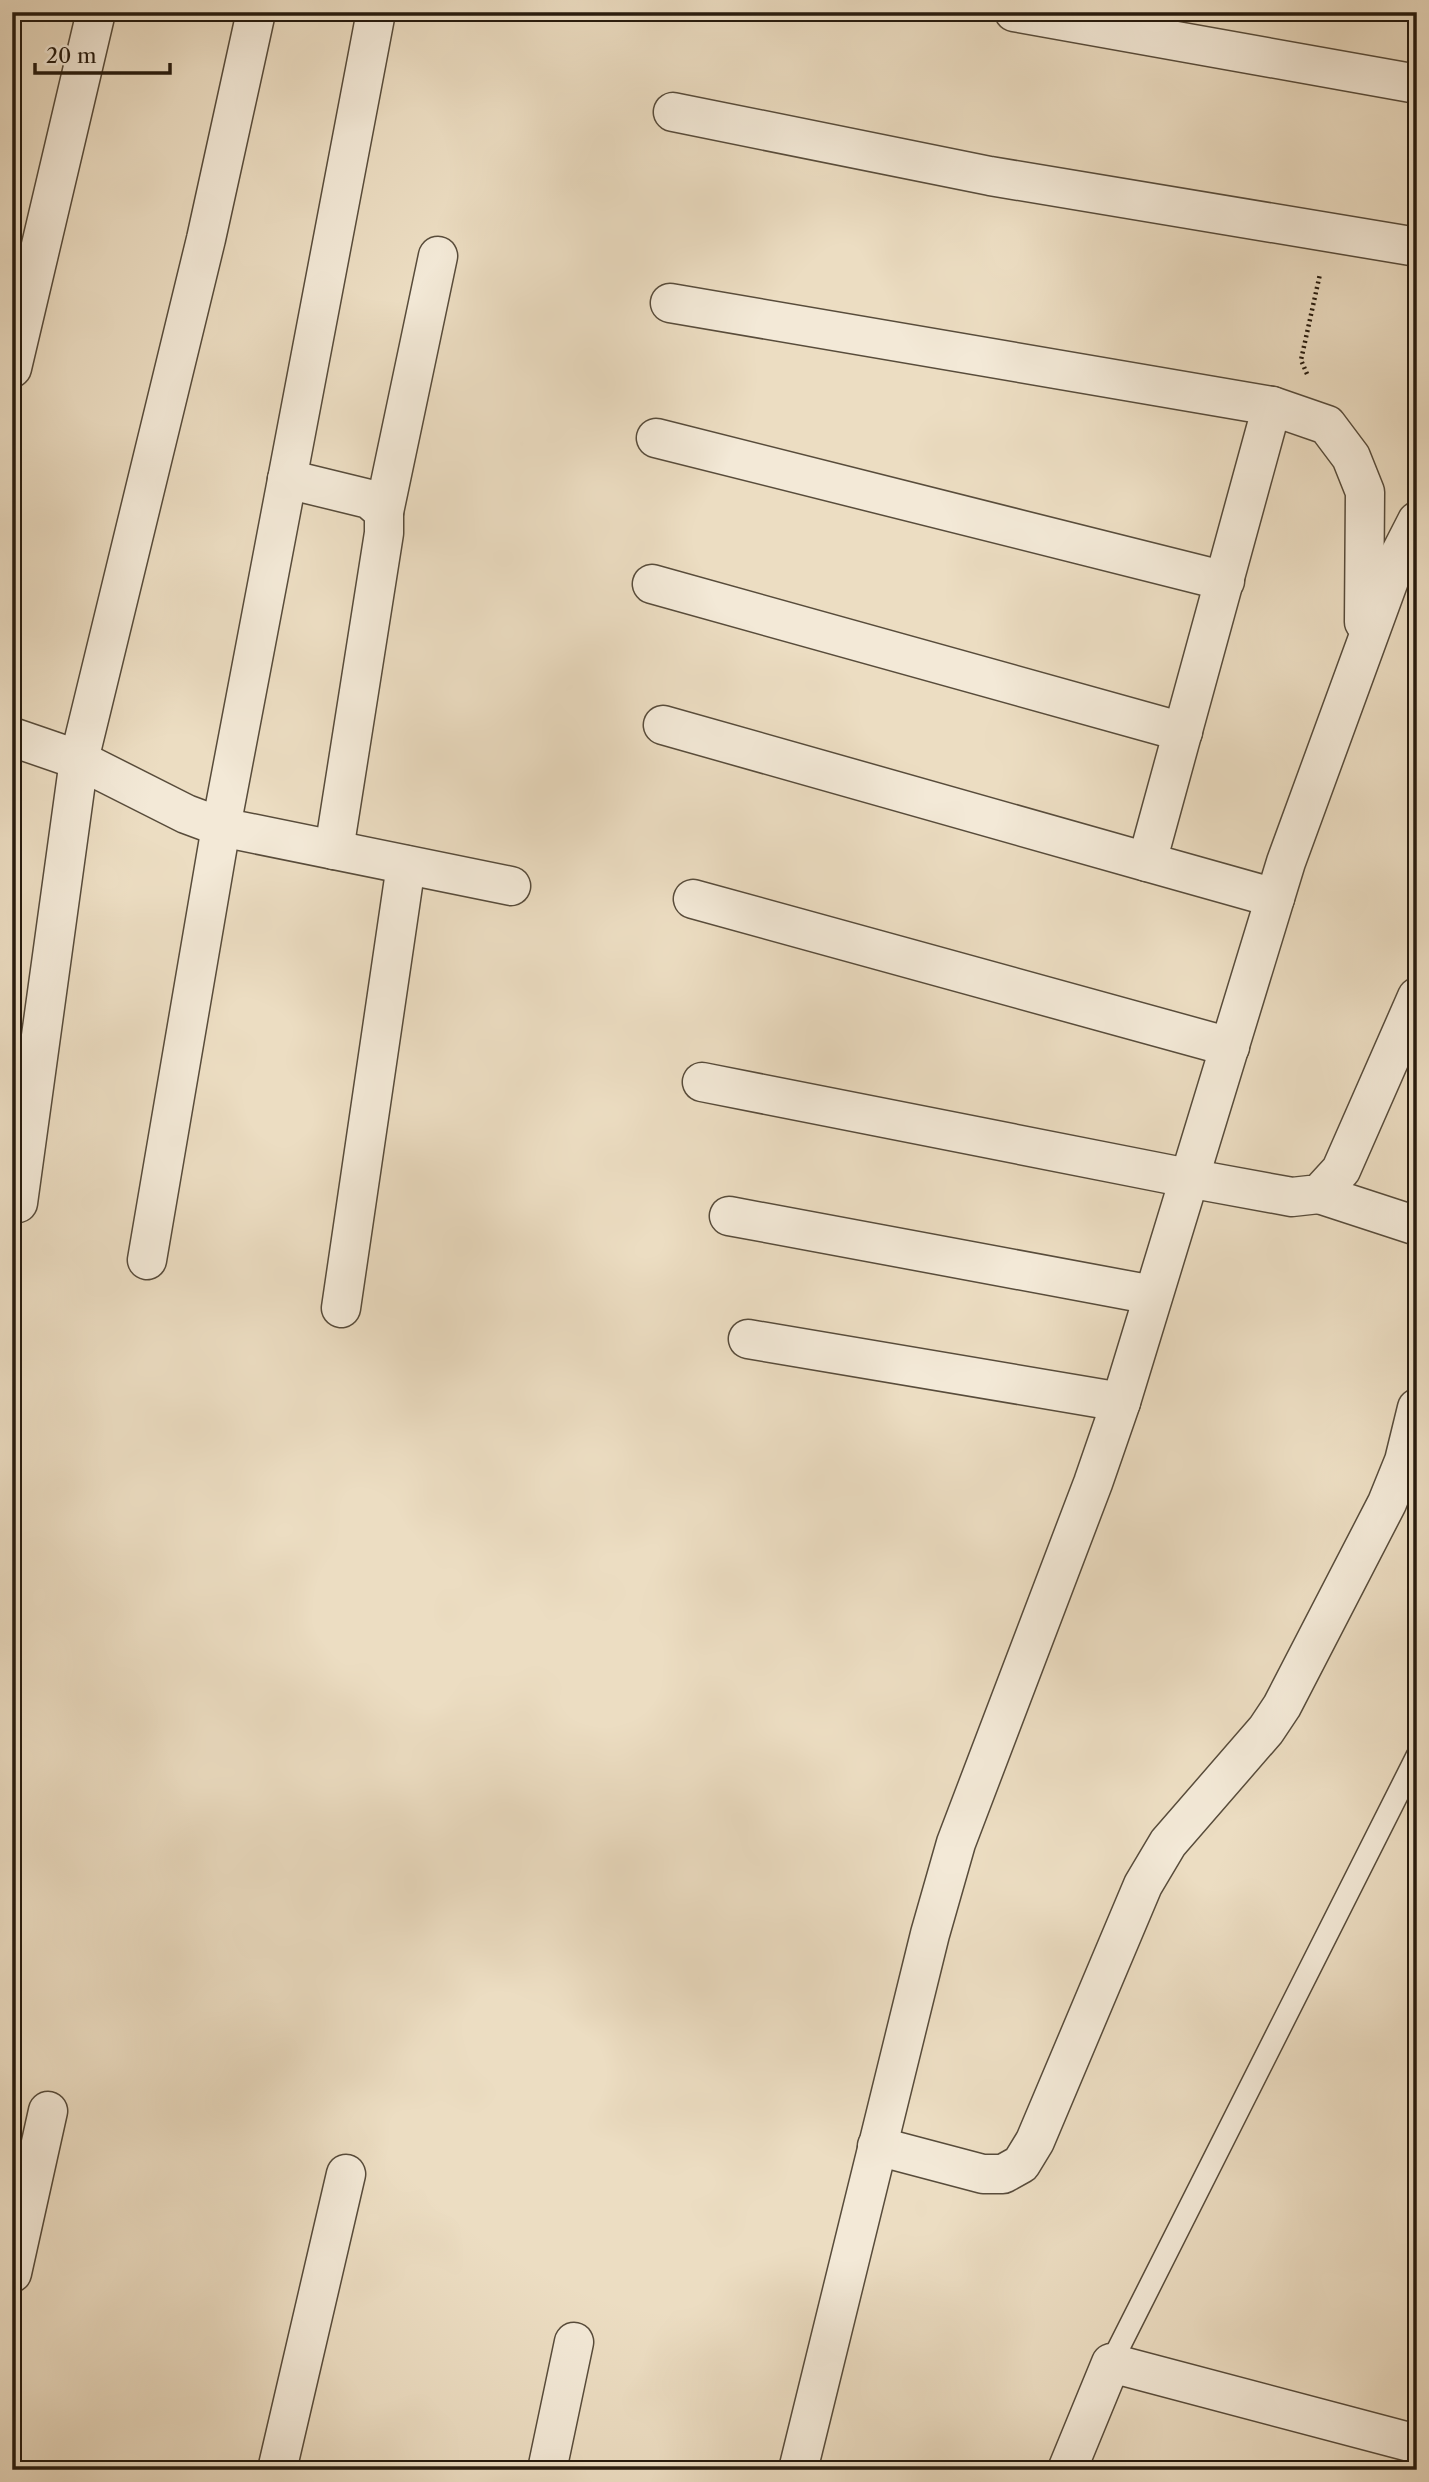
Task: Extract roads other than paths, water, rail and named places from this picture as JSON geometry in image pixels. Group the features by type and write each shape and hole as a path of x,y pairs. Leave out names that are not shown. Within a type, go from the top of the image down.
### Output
{"street":[{"path":"12,368 96,12"},
{"path":"18,1203 79,760 206,239 256,12"},
{"path":"147,1260 221,827 376,12"},
{"path":"1014,12 1417,84"},
{"path":"673,111 990,176 1417,247"},
{"path":"334,850 384,533 384,512 438,256"},
{"path":"670,303 1272,407 1326,425 1351,457 1365,492 1364,649"},
{"path":"1147,862 1272,407"},
{"path":"656,438 1225,580"},
{"path":"287,479 369,499 384,512"},
{"path":"798,2470 930,1934 956,1843 1093,1483 1121,1402 1275,898 1395,564 1417,521"},
{"path":"652,584 1183,732"},
{"path":"663,725 1275,898"},
{"path":"12,737 79,760 186,814 221,827 511,886"},
{"path":"341,1308 406,864"},
{"path":"693,899 1230,1047"},
{"path":"1319,1195 1341,1170 1417,997"},
{"path":"702,1082 1188,1178 1292,1197 1319,1195 1417,1226"},
{"path":"729,1216 1153,1295"},
{"path":"748,1339 1121,1402"},
{"path":"877,2146 982,2174 1003,2174 1021,2164 1035,2141 1143,1885 1168,1843 1266,1731 1282,1706 1387,1503 1404,1461 1417,1408"},
{"path":"12,2273 48,2111"},
{"path":"277,2470 346,2174"},
{"path":"547,2470 574,2342"},
{"path":"1067,2470 1111,2363 1417,2444"}],"lane":[{"path":"1111,2363 1417,1756"}]}
